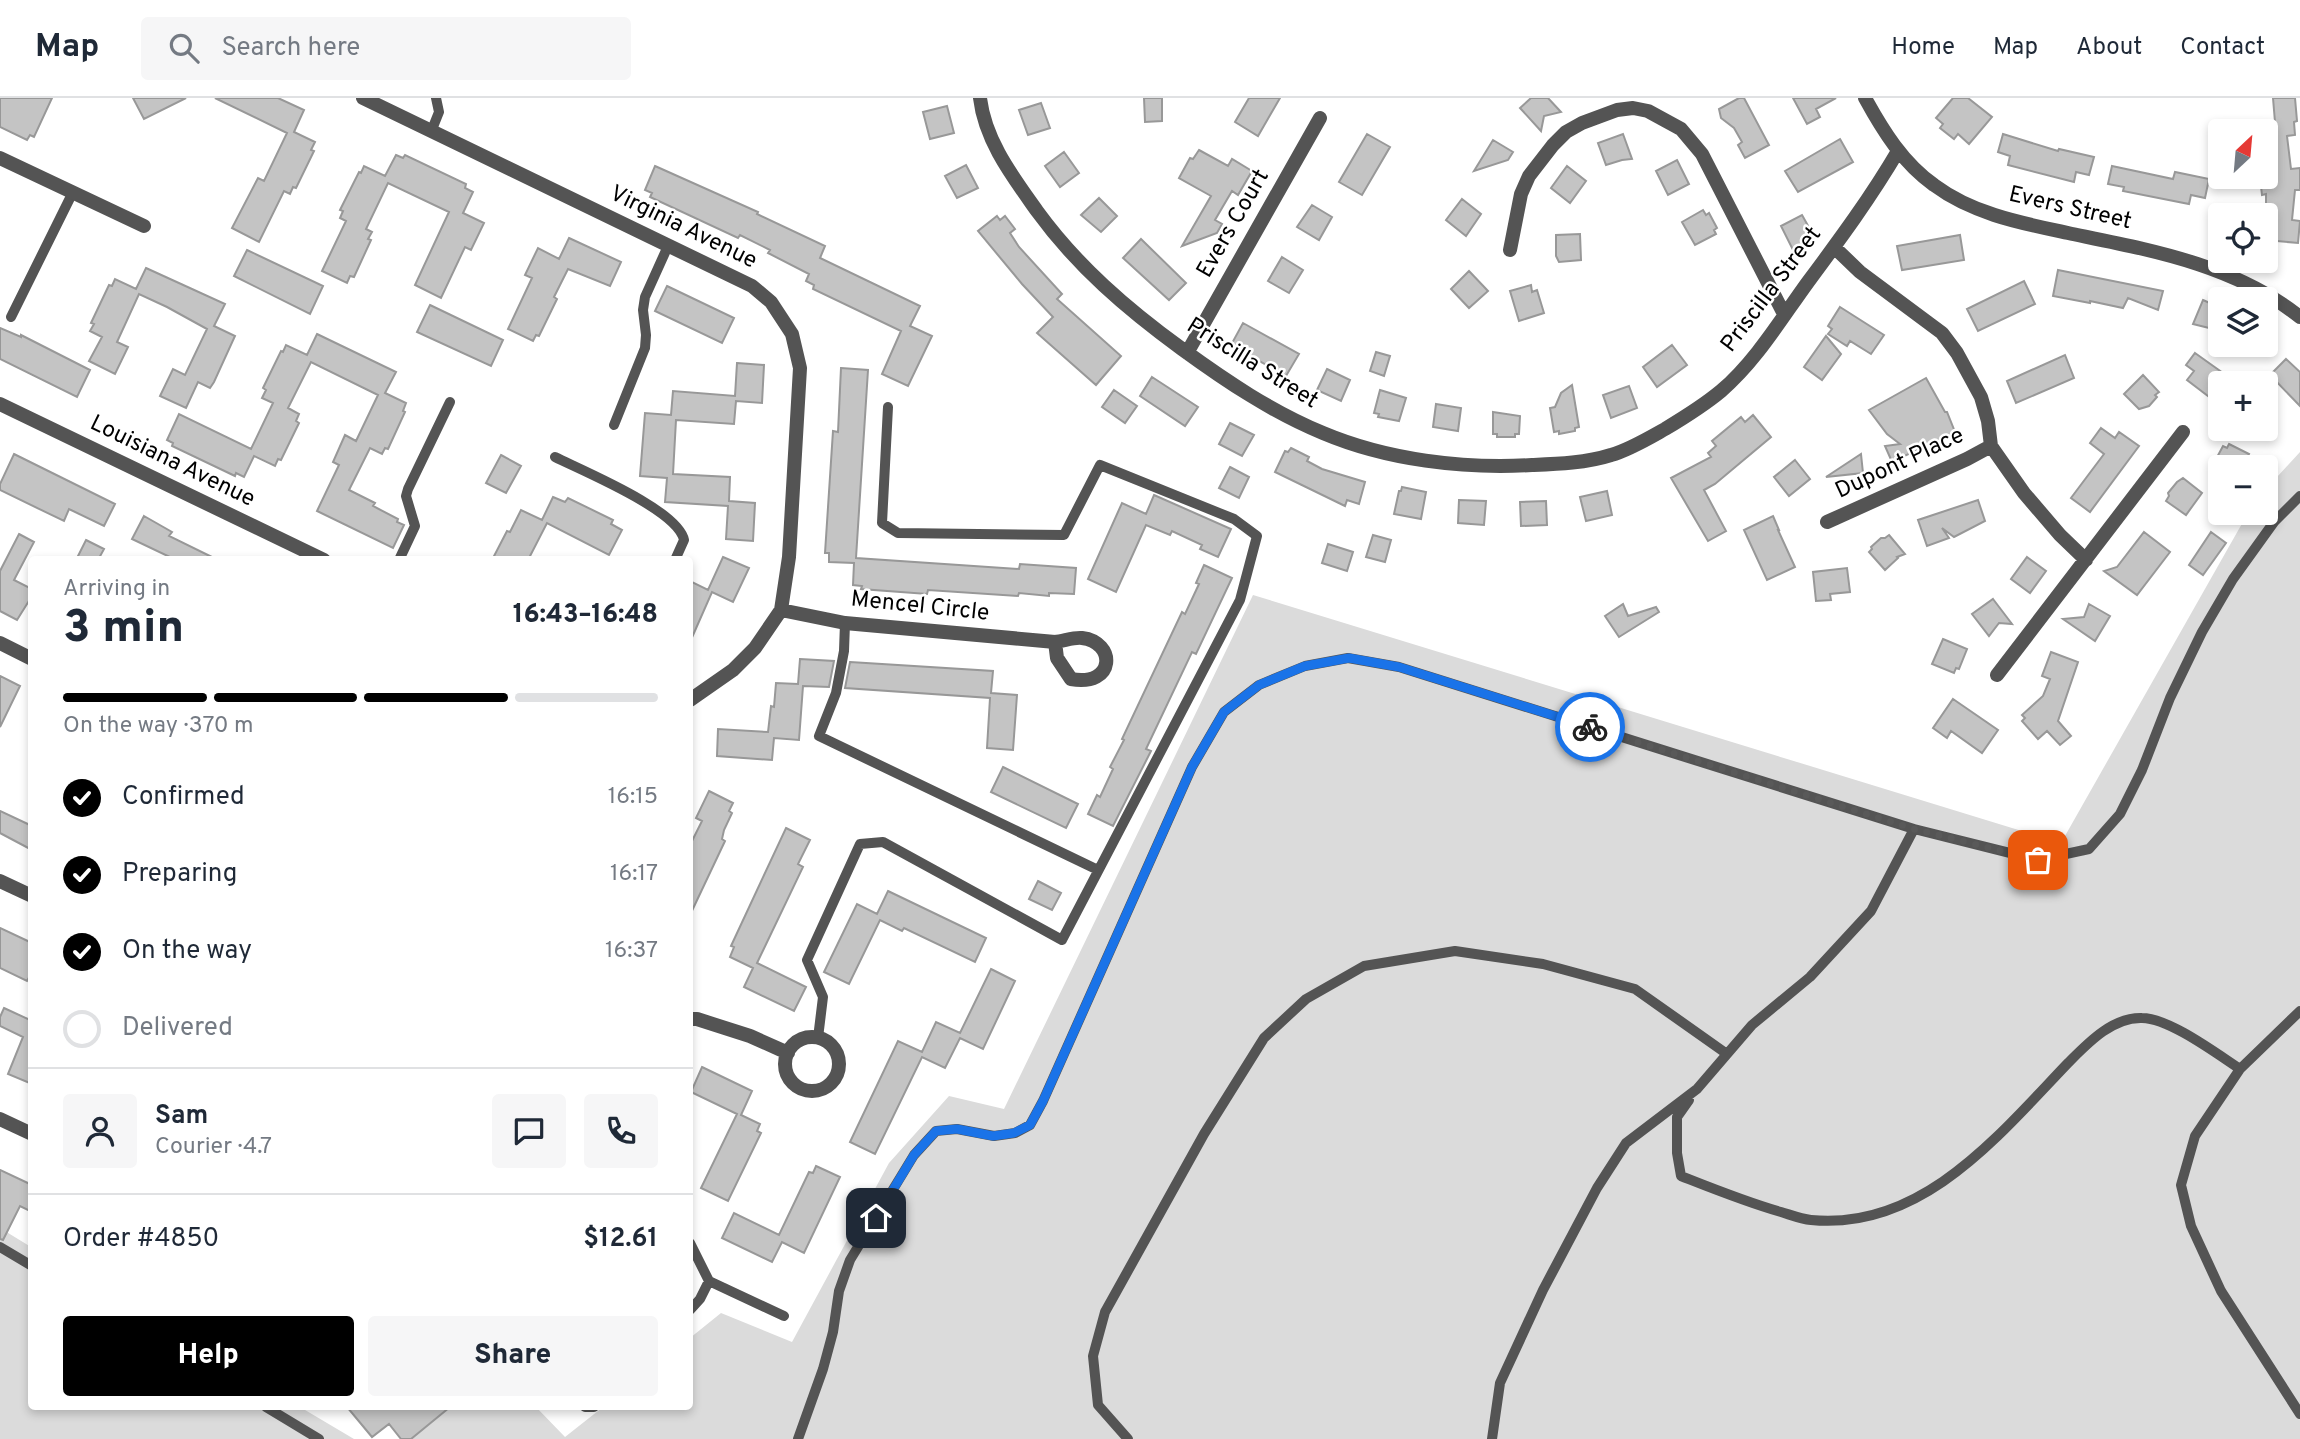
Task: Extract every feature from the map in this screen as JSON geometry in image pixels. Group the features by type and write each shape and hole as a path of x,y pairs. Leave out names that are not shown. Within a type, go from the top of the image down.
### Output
{"street":[{"name":"Virginia Avenue","path":"363,98 752,286 771,302 792,334 800,368 789,557 781,610"},
{"name":"Priscilla Street","path":"980,98 989,135 1011,174 1048,226 1098,282 1138,318 1218,376 1270,408 1323,433 1360,446 1417,460 1497,467 1558,464 1611,455 1690,414 1722,390 1751,360 1834,247 1898,151"},
{"name":"Evers Street","path":"1865,98 1898,151 1933,185 1961,202 2013,221 2152,250 2203,265 2257,288 2300,317"},
{"path":"1510,250 1521,194 1529,176 1553,145 1566,132 1582,123 1617,110 1633,108 1648,111 1681,129 1702,154 1784,314"},
{"name":"Evers Court","path":"1187,353 1320,118"},
{"path":"0,158 144,226"},
{"name":"Dupont Place","path":"1834,247 1860,272 1942,333 1957,353 1980,397 1988,421 1991,446 2024,493 2085,560"},
{"name":"Louisiana Avenue","path":"0,404 316,556"},
{"path":"1997,675 2183,432"},
{"name":"Dupont Place","path":"1827,523 1991,446"},
{"path":"693,698 733,670 755,648 781,610"},
{"name":"Mencel Circle","path":"781,610 845,623 1055,642"},
{"path":"0,643 28,657"},
{"path":"0,881 28,894"},
{"path":"693,1019 750,1036 788,1053"},
{"path":"818,1038 832,1046 838,1055 837,1076 821,1090 800,1088 792,1082 787,1073 785,1063 788,1053 794,1044 803,1039 818,1038"},
{"path":"0,1119 28,1132"}],"lane":[{"path":"431,132 439,112 436,98"},
{"path":"11,317 73,192"},
{"path":"614,425 645,348 642,310 668,246"},
{"path":"401,556 415,526 407,496 408,488 450,402"},
{"path":"818,1038 823,998 807,960 860,844 883,842 1062,940 1240,600 1256,536 1234,519 1101,466 1064,535 898,533 882,523 888,407"},
{"path":"555,457 637,496 678,525 684,540 677,556"},
{"path":"798,1439 823,1369 833,1332 839,1291 850,1260 907,1167 936,1131 957,1129 993,1136 1014,1133 1030,1125 1192,767 1224,712 1259,685 1305,666 1349,658 1399,667 1914,829 2038,860 2089,849 2120,814 2202,632 2233,579 2274,522 2300,496"},
{"path":"845,623 844,651 836,693 819,736 1098,870"},
{"path":"1914,829 1871,911 1810,977 1752,1026 1697,1089 1677,1117 1677,1153 1681,1176 1749,1203 1810,1220 1858,1220 1916,1200 1983,1152 2091,1039 2118,1024 2143,1017 2180,1030 2240,1069"},
{"path":"1128,1439 1098,1405 1093,1356 1105,1312 1204,1134 1264,1038 1306,999 1364,966 1455,951 1543,964 1635,989 1727,1054"},
{"path":"2300,1011 2240,1069 2195,1136 2181,1185 2190,1226 2221,1291 2300,1414"},
{"path":"1492,1439 1500,1383 1597,1188 1626,1143 1697,1089"},
{"path":"0,1247 28,1264"},
{"path":"693,1249 709,1281 784,1316"},
{"path":"693,1307 709,1281"},
{"path":"271,1410 319,1439"}],"shaded area":[{"path":"2300,452 2300,1439 407,1439 438,1410 539,1410 565,1437 599,1410 693,1410 693,1336 721,1313 792,1342 889,1163 949,1096 1004,1109 1253,595 2061,843 2241,525 2278,525 2278,476"},
{"path":"0,1228 28,1245 28,1410 305,1410 354,1439 0,1439"}],"building":[{"path":"0,98 52,98 34,137 30,135 27,140 0,127"},
{"path":"133,98 186,98 144,119"},
{"path":"215,98 278,98 304,110 294,132 315,142 311,150 314,151 296,188 293,187 290,194 284,191 259,242 232,228 258,178 264,181 287,133"},
{"path":"1144,98 1162,98 1162,121 1145,122"},
{"path":"1249,98 1280,98 1258,136 1235,122"},
{"path":"1531,98 1548,98 1561,112 1544,116 1541,131 1520,108"},
{"path":"1744,98 1769,145 1745,158 1738,145 1742,142 1734,128 1721,118 1719,109"},
{"path":"1793,98 1836,98 1816,109 1820,117 1807,124"},
{"path":"1953,98 1968,98 1992,117 1969,144 1958,134 1954,139 1940,128 1943,124 1936,118"},
{"path":"2273,98 2295,98 2295,135 2287,136 2291,169 2300,168 2300,190 2295,190 2292,220 2300,221 2298,243 2278,241 2278,203 2266,203 2266,194 2262,195 2261,189 2278,189 2278,119 2275,119"},
{"path":"1041,103 1050,128 1028,135 1019,110"},
{"path":"947,106 954,133 930,139 923,112"},
{"path":"1367,134 1390,147 1362,195 1339,182"},
{"path":"1623,134 1632,159 1606,165 1598,143"},
{"path":"2003,134 2058,151 2059,149 2094,157 2089,175 2076,172 2074,182 2008,165 2010,156 1998,152"},
{"path":"1840,139 1853,162 1798,192 1785,171"},
{"path":"1493,140 1513,152 1508,160 1474,171"},
{"path":"1199,150 1228,166 1232,159 1252,171 1238,195 1232,191 1215,220 1222,224 1217,233 1182,246 1211,196 1179,178 1190,158 1193,159"},
{"path":"1064,152 1079,173 1060,187 1045,166"},
{"path":"396,155 403,158 405,155 466,184 465,188 473,192 463,213 484,223 471,250 465,247 441,298 415,285 449,212 388,183 366,229 372,232 368,239 371,240 354,277 350,276 347,283 322,271 346,221 340,218 343,211 340,210 359,172 361,173 364,166 385,176"},
{"path":"1677,160 1689,184 1668,195 1656,171"},
{"path":"966,165 978,188 957,198 945,176"},
{"path":"655,166 758,212 757,214 825,246 820,258 920,306 910,326 932,336 908,386 882,374 901,331 813,289 814,285 806,281 809,274 768,253 770,250 650,197 652,193 645,190"},
{"path":"1567,166 1586,181 1570,203 1551,188"},
{"path":"2112,166 2173,179 2175,172 2208,179 2205,198 2191,195 2189,204 2123,191 2124,187 2108,184"},
{"path":"1099,198 1117,216 1101,232 1081,215"},
{"path":"1462,199 1481,214 1466,236 1446,220"},
{"path":"1312,205 1332,217 1319,240 1297,227"},
{"path":"1703,210 1706,215 1709,213 1717,228 1714,230 1716,234 1695,245 1682,222"},
{"path":"1802,215 1815,238 1793,250 1781,226"},
{"path":"997,216 1000,220 1005,216 1015,229 1010,233 1019,247 1062,294 1057,299 1121,356 1096,385 1037,333 1053,317 978,231"},
{"path":"1580,234 1581,260 1559,262 1556,256 1556,235"},
{"path":"1960,235 1964,260 1902,270 1897,246"},
{"path":"569,238 621,262 610,286 568,269 539,336 536,335 533,341 508,329 532,278 525,275 538,248 559,259"},
{"path":"1141,239 1186,283 1169,300 1123,258"},
{"path":"247,250 323,286 310,314 234,276"},
{"path":"1282,257 1303,270 1289,293 1268,281"},
{"path":"146,268 225,304 214,326 235,336 210,388 198,382 186,408 160,396 173,369 185,375 207,329 167,307 139,294 117,342 128,347 115,374 89,361 102,337 90,331 94,324 91,323 109,285 112,286 115,279 136,289"},
{"path":"2058,270 2163,291 2158,310 2128,298 2123,308 2053,296"},
{"path":"1469,271 1488,291 1469,308 1451,289"},
{"path":"2024,281 2035,304 1978,331 1967,309"},
{"path":"1531,285 1532,292 1537,290 1544,313 1519,321 1510,291"},
{"path":"667,286 734,318 722,343 655,311"},
{"path":"2203,300 2208,302 2208,328 2193,324"},
{"path":"430,305 503,340 491,366 417,332"},
{"path":"1840,307 1884,335 1871,354 1850,341 1847,346 1828,334 1832,329 1828,326"},
{"path":"1243,323 1299,354 1286,376 1231,345"},
{"path":"0,328 21,335 90,370 77,397 0,359"},
{"path":"317,334 396,372 385,393 406,403 405,412 388,449 385,448 382,454 370,448 349,490 375,503 373,506 404,525 393,548 317,511 339,465 333,462 345,435 356,441 378,395 311,362 288,408 299,414 296,421 299,423 281,460 278,459 275,466 254,456 244,477 236,473 235,476 172,446 173,443 167,440 179,414 251,449 273,403 262,398 266,390 263,388 281,351 283,352 286,345 307,355"},
{"path":"1826,336 1841,354 1822,380 1804,367"},
{"path":"1672,345 1687,365 1657,387 1643,367"},
{"path":"1376,352 1390,356 1384,376 1370,371"},
{"path":"2195,353 2220,371 2208,371 2208,396 2187,380 2194,371 2186,365"},
{"path":"2065,355 2074,378 2016,403 2007,381"},
{"path":"2286,359 2300,372 2300,406 2278,383 2278,371 2274,371"},
{"path":"737,363 764,365 762,403 736,401 734,424 676,420 673,474 730,477 729,501 755,503 753,541 726,539 728,506 665,502 667,478 640,476 645,413 671,415 673,391 735,396"},
{"path":"841,368 868,370 856,558 1019,569 1020,564 1076,568 1074,594 1049,593 1049,596 1019,593 1018,596 928,590 927,594 861,589 862,586 853,585 854,563 829,562 829,553 825,553 833,431 838,432"},
{"path":"1327,369 1350,380 1341,401 1317,390"},
{"path":"2143,375 2159,392 2149,406 2139,409 2124,394"},
{"path":"1152,377 1198,407 1185,426 1140,396"},
{"path":"1926,378 1947,412 1955,432 1892,462 1885,446 1900,444 1887,434 1869,410"},
{"path":"1572,385 1579,427 1575,428 1575,431 1559,434 1559,431 1554,432 1550,408 1555,407 1561,393"},
{"path":"1629,386 1637,408 1611,418 1603,395"},
{"path":"1114,390 1137,406 1125,423 1102,407"},
{"path":"1380,390 1406,398 1399,421 1378,417 1379,414 1374,413"},
{"path":"1436,404 1461,408 1458,431 1433,427"},
{"path":"1493,412 1520,416 1519,434 1515,434 1515,437 1497,437 1497,434 1493,434"},
{"path":"1753,415 1771,437 1715,484 1704,490 1726,531 1708,541 1671,478 1711,457 1708,453 1716,446 1712,441 1741,417 1745,422"},
{"path":"1230,423 1254,435 1242,456 1219,444"},
{"path":"2101,428 2115,438 2119,432 2139,446 2090,512 2071,498 2104,454 2090,443"},
{"path":"2229,444 2249,454 2218,455 2223,446 2227,448"},
{"path":"1291,448 1309,457 1307,461 1322,469 1365,482 1359,504 1347,500 1345,506 1275,472 1285,451 1288,452"},
{"path":"14,454 115,504 104,526 69,509 64,521 0,490 0,484"},
{"path":"1861,454 1863,473 1826,477"},
{"path":"501,455 521,466 506,493 486,483"},
{"path":"1795,460 1810,479 1789,496 1774,477"},
{"path":"1230,467 1249,477 1239,498 1219,488"},
{"path":"2183,478 2202,493 2186,515 2166,501 2168,493"},
{"path":"1402,487 1426,492 1421,519 1394,514"},
{"path":"1607,491 1612,515 1586,521 1580,497"},
{"path":"1154,495 1231,529 1218,557 1200,549 1202,545 1172,531 1170,535 1146,525 1116,592 1088,579 1122,503 1146,514"},
{"path":"553,497 565,502 568,498 613,520 611,524 622,530 609,555 547,523 530,556 494,556 521,510 542,520"},
{"path":"1459,500 1486,501 1484,525 1458,523"},
{"path":"1978,500 1985,521 1954,537 1942,528 1949,538 1927,546 1918,520"},
{"path":"1546,501 1547,525 1521,526 1520,502"},
{"path":"144,516 172,532 169,536 210,556 168,556 132,539"},
{"path":"1773,516 1795,567 1767,580 1744,530"},
{"path":"2144,532 2170,552 2137,595 2104,571 2117,567"},
{"path":"2211,532 2226,543 2203,575 2189,565"},
{"path":"19,534 34,542 14,580 28,587 28,602 17,620 0,611 0,571"},
{"path":"1373,535 1391,540 1385,562 1366,557"},
{"path":"1889,535 1905,554 1897,557 1885,570 1869,552 1881,538"},
{"path":"86,540 104,549 100,556 78,556"},
{"path":"1328,544 1353,552 1347,571 1322,563"},
{"path":"723,557 749,568 733,602 712,592 693,635 693,582 708,590"},
{"path":"2027,557 2046,571 2030,593 2011,579"},
{"path":"1204,565 1232,578 1196,654 1192,652 1146,749 1151,751 1113,826 1088,814 1097,795 1100,797 1113,769 1110,767 1124,740 1122,739 1182,612 1185,614 1199,584 1196,583"},
{"path":"1847,568 1850,592 1830,594 1831,600 1816,601 1813,572"},
{"path":"1993,599 2012,624 1999,623 1989,636 1972,614"},
{"path":"1623,604 1628,616 1656,607 1659,612 1619,637 1605,616"},
{"path":"2089,604 2110,616 2095,641 2063,619 2084,617"},
{"path":"1943,639 1967,649 1959,669 1956,668 1954,673 1932,664"},
{"path":"2051,652 2078,662 2058,721 2071,736 2060,745 2047,731 2038,739 2022,721 2025,718 2022,715 2043,696 2050,679 2042,676"},
{"path":"800,659 834,661 829,687 803,686 799,740 774,738 772,760 717,756 718,729 768,732 776,683 798,684"},
{"path":"850,662 993,671 991,693 1017,695 1013,750 987,748 990,698 845,688"},
{"path":"0,676 20,686 0,727"},
{"path":"1953,699 1998,730 1982,753 1951,731 1947,738 1933,728"},
{"path":"1003,767 1078,804 1066,828 991,792"},
{"path":"709,791 733,803 722,839 725,841 693,909 693,839 702,821 696,818"},
{"path":"0,811 28,824 28,848 0,833"},
{"path":"786,828 810,840 798,864 803,867 757,963 806,987 794,1011 744,987 753,968 730,957 734,947 731,946"},
{"path":"1038,881 1061,893 1052,910 1029,899"},
{"path":"888,891 986,938 975,962 904,928 902,931 880,920 849,984 824,972 857,904 877,914"},
{"path":"0,928 28,941 28,979 0,968"},
{"path":"991,969 1015,981 983,1049 960,1038 945,1068 922,1057 875,1154 850,1142 898,1041 922,1052 936,1022 960,1033"},
{"path":"4,1008 28,1019 28,1082 8,1074 23,1037 0,1026"},
{"path":"702,1067 752,1091 741,1115 760,1124 757,1131 761,1133 728,1201 701,1188 737,1114 693,1093"},
{"path":"816,1166 840,1177 804,1253 782,1242 772,1262 722,1238 734,1213 779,1235 809,1172 813,1173"},
{"path":"0,1170 28,1183 28,1210 20,1206 3,1240 0,1239"},
{"path":"350,1410 446,1410 411,1439 401,1439 389,1424 372,1437"}],"way so far":[{"path":"1590,727 1914,829 2038,860"}],"route":[{"path":"876,1218 914,1155 936,1131 957,1129 993,1136 1014,1133 1030,1125 1192,767 1224,712 1259,685 1305,666 1349,658 1399,667 1590,727"}]}
